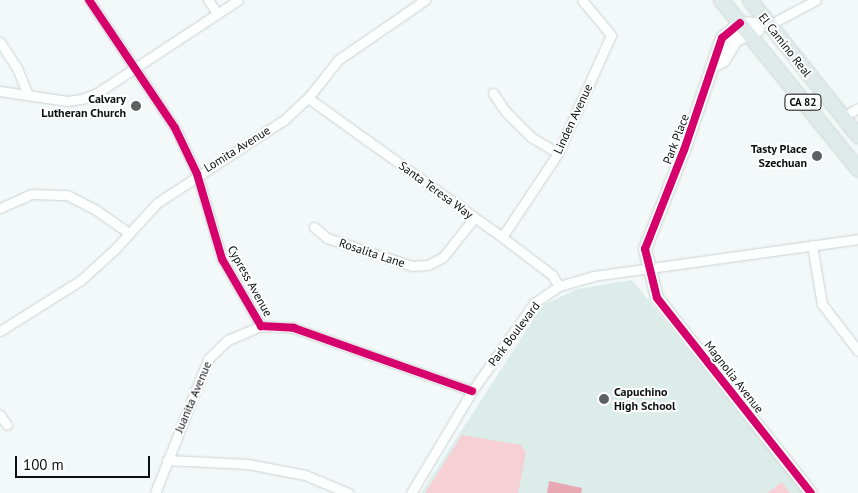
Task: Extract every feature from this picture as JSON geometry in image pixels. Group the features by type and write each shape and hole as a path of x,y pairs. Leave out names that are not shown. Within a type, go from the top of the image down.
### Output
{"main road":[{"name":"El Camino Real","path":"721,0 858,170"},
{"name":"El Camino Real","path":"750,0 858,136"},
{"path":"740,23 769,25"},
{"name":"Park Place","path":"648,269 645,249 715,65 714,57 722,38 740,23"},
{"name":"Park Place","path":"715,65 723,61 732,44 769,25"},
{"name":"Magnolia Avenue","path":"648,269 657,298 811,493"}],"street":[{"name":"Cypress Avenue","path":"89,0 175,128 197,174 222,260 260,326 294,328 472,391"},
{"path":"208,0 217,13"},
{"path":"0,91 27,93 67,101 82,99 96,93 238,0"},
{"name":"Lomita Avenue","path":"0,331 80,280 157,203 197,174 284,120 308,98 338,60 425,0"},
{"name":"Linden Avenue","path":"502,237 558,153 611,35 582,0"},
{"path":"769,25 816,0"},
{"path":"0,42 17,68 27,93"},
{"path":"493,93 505,111 531,137 558,153"},
{"name":"Santa Teresa Way","path":"308,98 502,237 552,275 559,286"},
{"path":"843,117 858,108"},
{"path":"0,208 32,194 67,195 96,210 129,233"},
{"name":"Rosalita Lane","path":"314,227 327,238 412,266 428,265 443,257 474,218"},
{"name":"Park Boulevard","path":"412,493 472,391 534,303 559,286 593,276 858,239"},
{"path":"812,245 822,304 858,351"},
{"name":"Juanita Avenue","path":"155,493 208,359 228,340 260,326"},
{"path":"0,414 7,425"},
{"path":"167,460 248,464 305,475 348,493"}],"shaded area":[{"name":"Capuchino High School","path":"632,280 803,493 421,493 542,306 577,289"},
{"path":"462,435 521,445 526,453 518,493 425,493"},
{"path":"549,481 582,488 581,493 547,493"},
{"path":"782,482 790,493 767,493"}],"cycle path":[{"path":"89,0 175,128 197,174 222,259 261,326 294,328 472,391"},
{"path":"740,23 722,38 684,150 645,249 657,298 811,493"}],"place":[{"name":"Calvary Lutheran Church","path":"136,106"},
{"name":"Tasty Place Szechuan","path":"817,156"},
{"name":"Capuchino High School","path":"604,399"}]}
